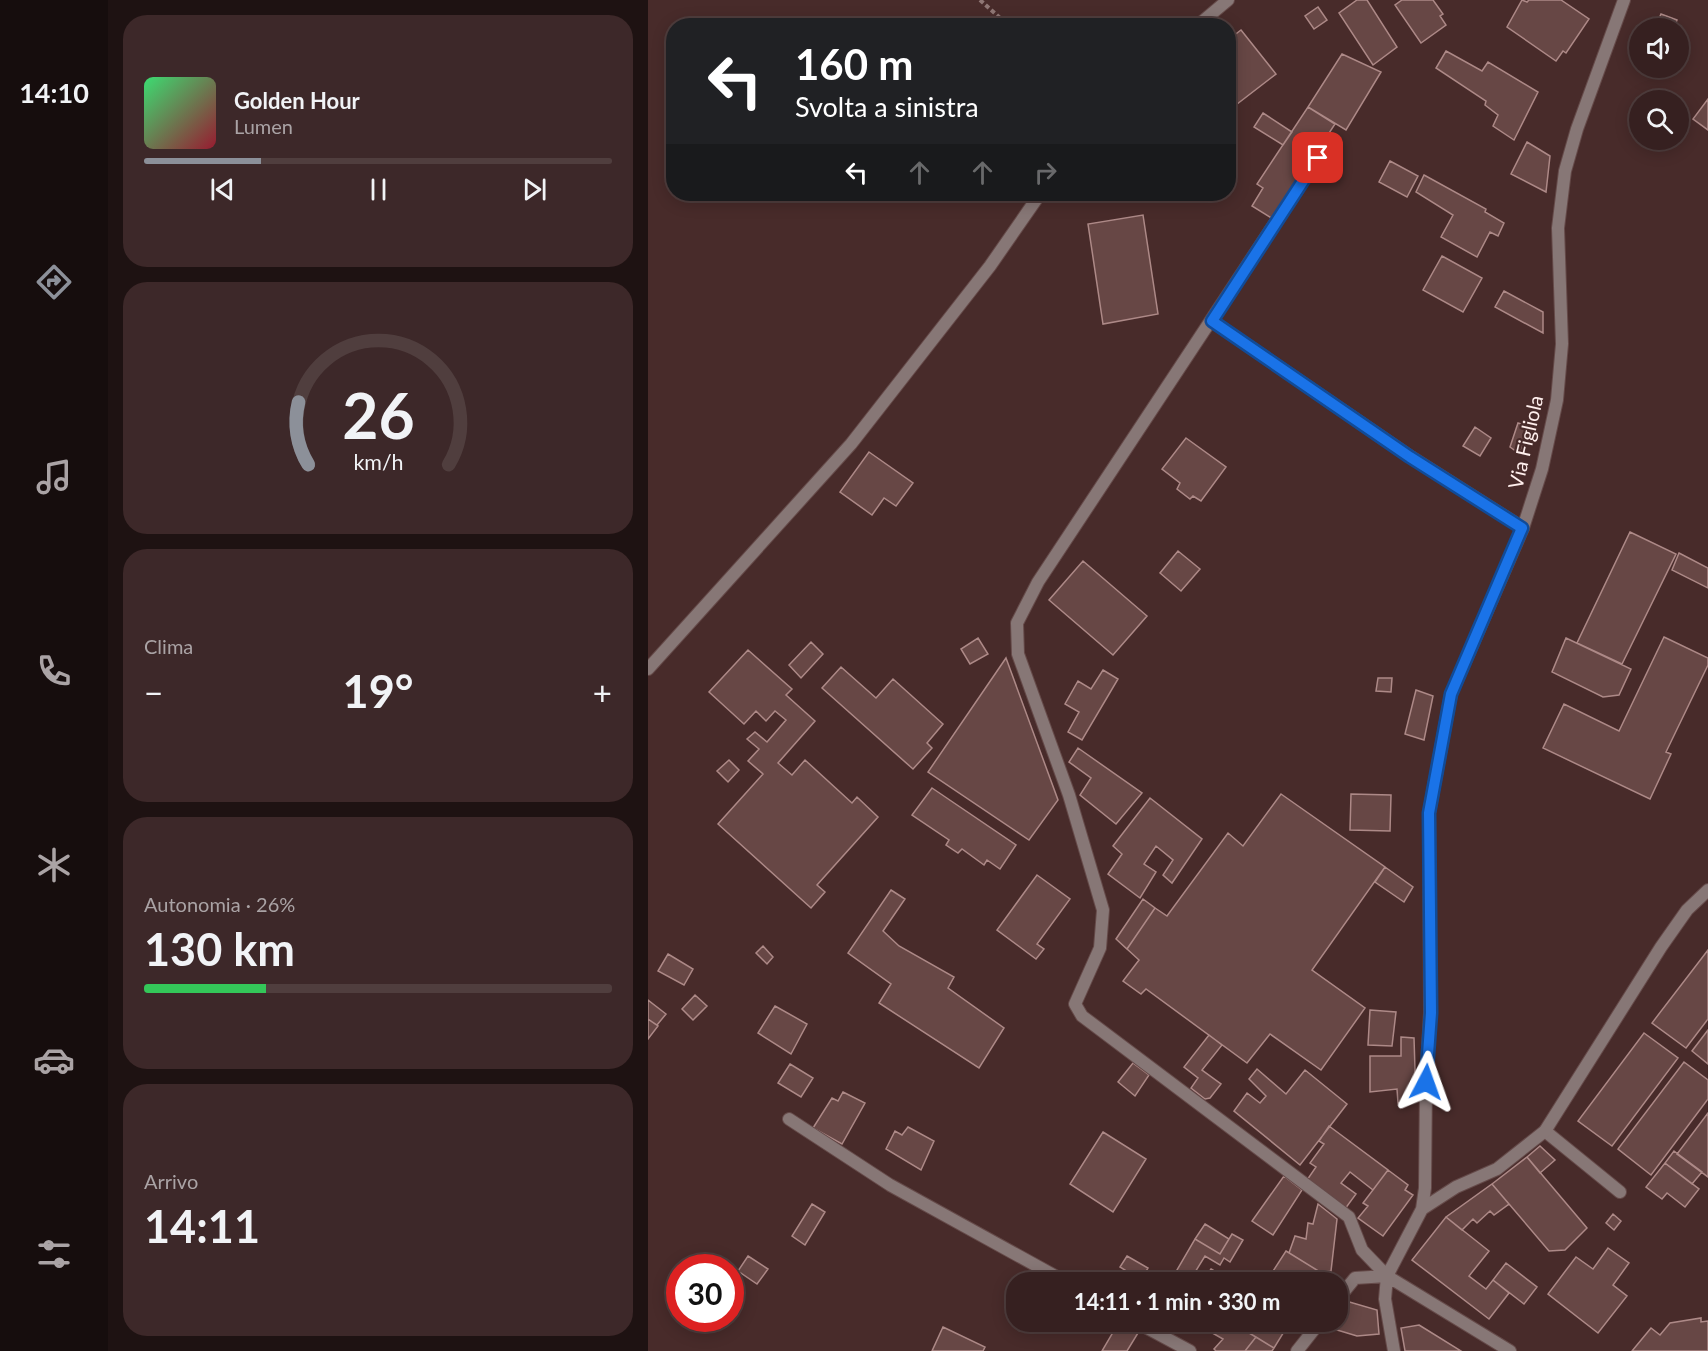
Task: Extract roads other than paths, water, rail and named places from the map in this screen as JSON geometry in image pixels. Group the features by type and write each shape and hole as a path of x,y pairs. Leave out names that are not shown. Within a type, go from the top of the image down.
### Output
{"street":[{"path":"1207,18 1228,0"},
{"name":"Via Figliola","path":"1422,1209 1425,1188 1426,1082 1431,1013 1429,813 1451,694 1522,528 1542,469 1557,400 1562,344 1558,228 1565,171 1577,129 1624,0"},
{"path":"1330,140 1038,582 1017,623 1018,654 1069,795 1103,910 1100,948 1075,1004 1082,1016 1349,1217 1362,1251 1387,1276 1510,1351"},
{"path":"648,669 851,444 990,266 1035,201"},
{"path":"1212,321 1410,457 1522,528"},
{"path":"1394,1351 1385,1299 1387,1276 1422,1209 1456,1187 1497,1169 1545,1131 1661,946 1687,910 1708,890"},
{"path":"789,1119 890,1185 1048,1272"},
{"path":"1545,1131 1620,1192"},
{"path":"1348,1287 1355,1278 1387,1276"},
{"path":"1155,1332 1190,1351"},
{"path":"1297,1351 1312,1332"}]}
